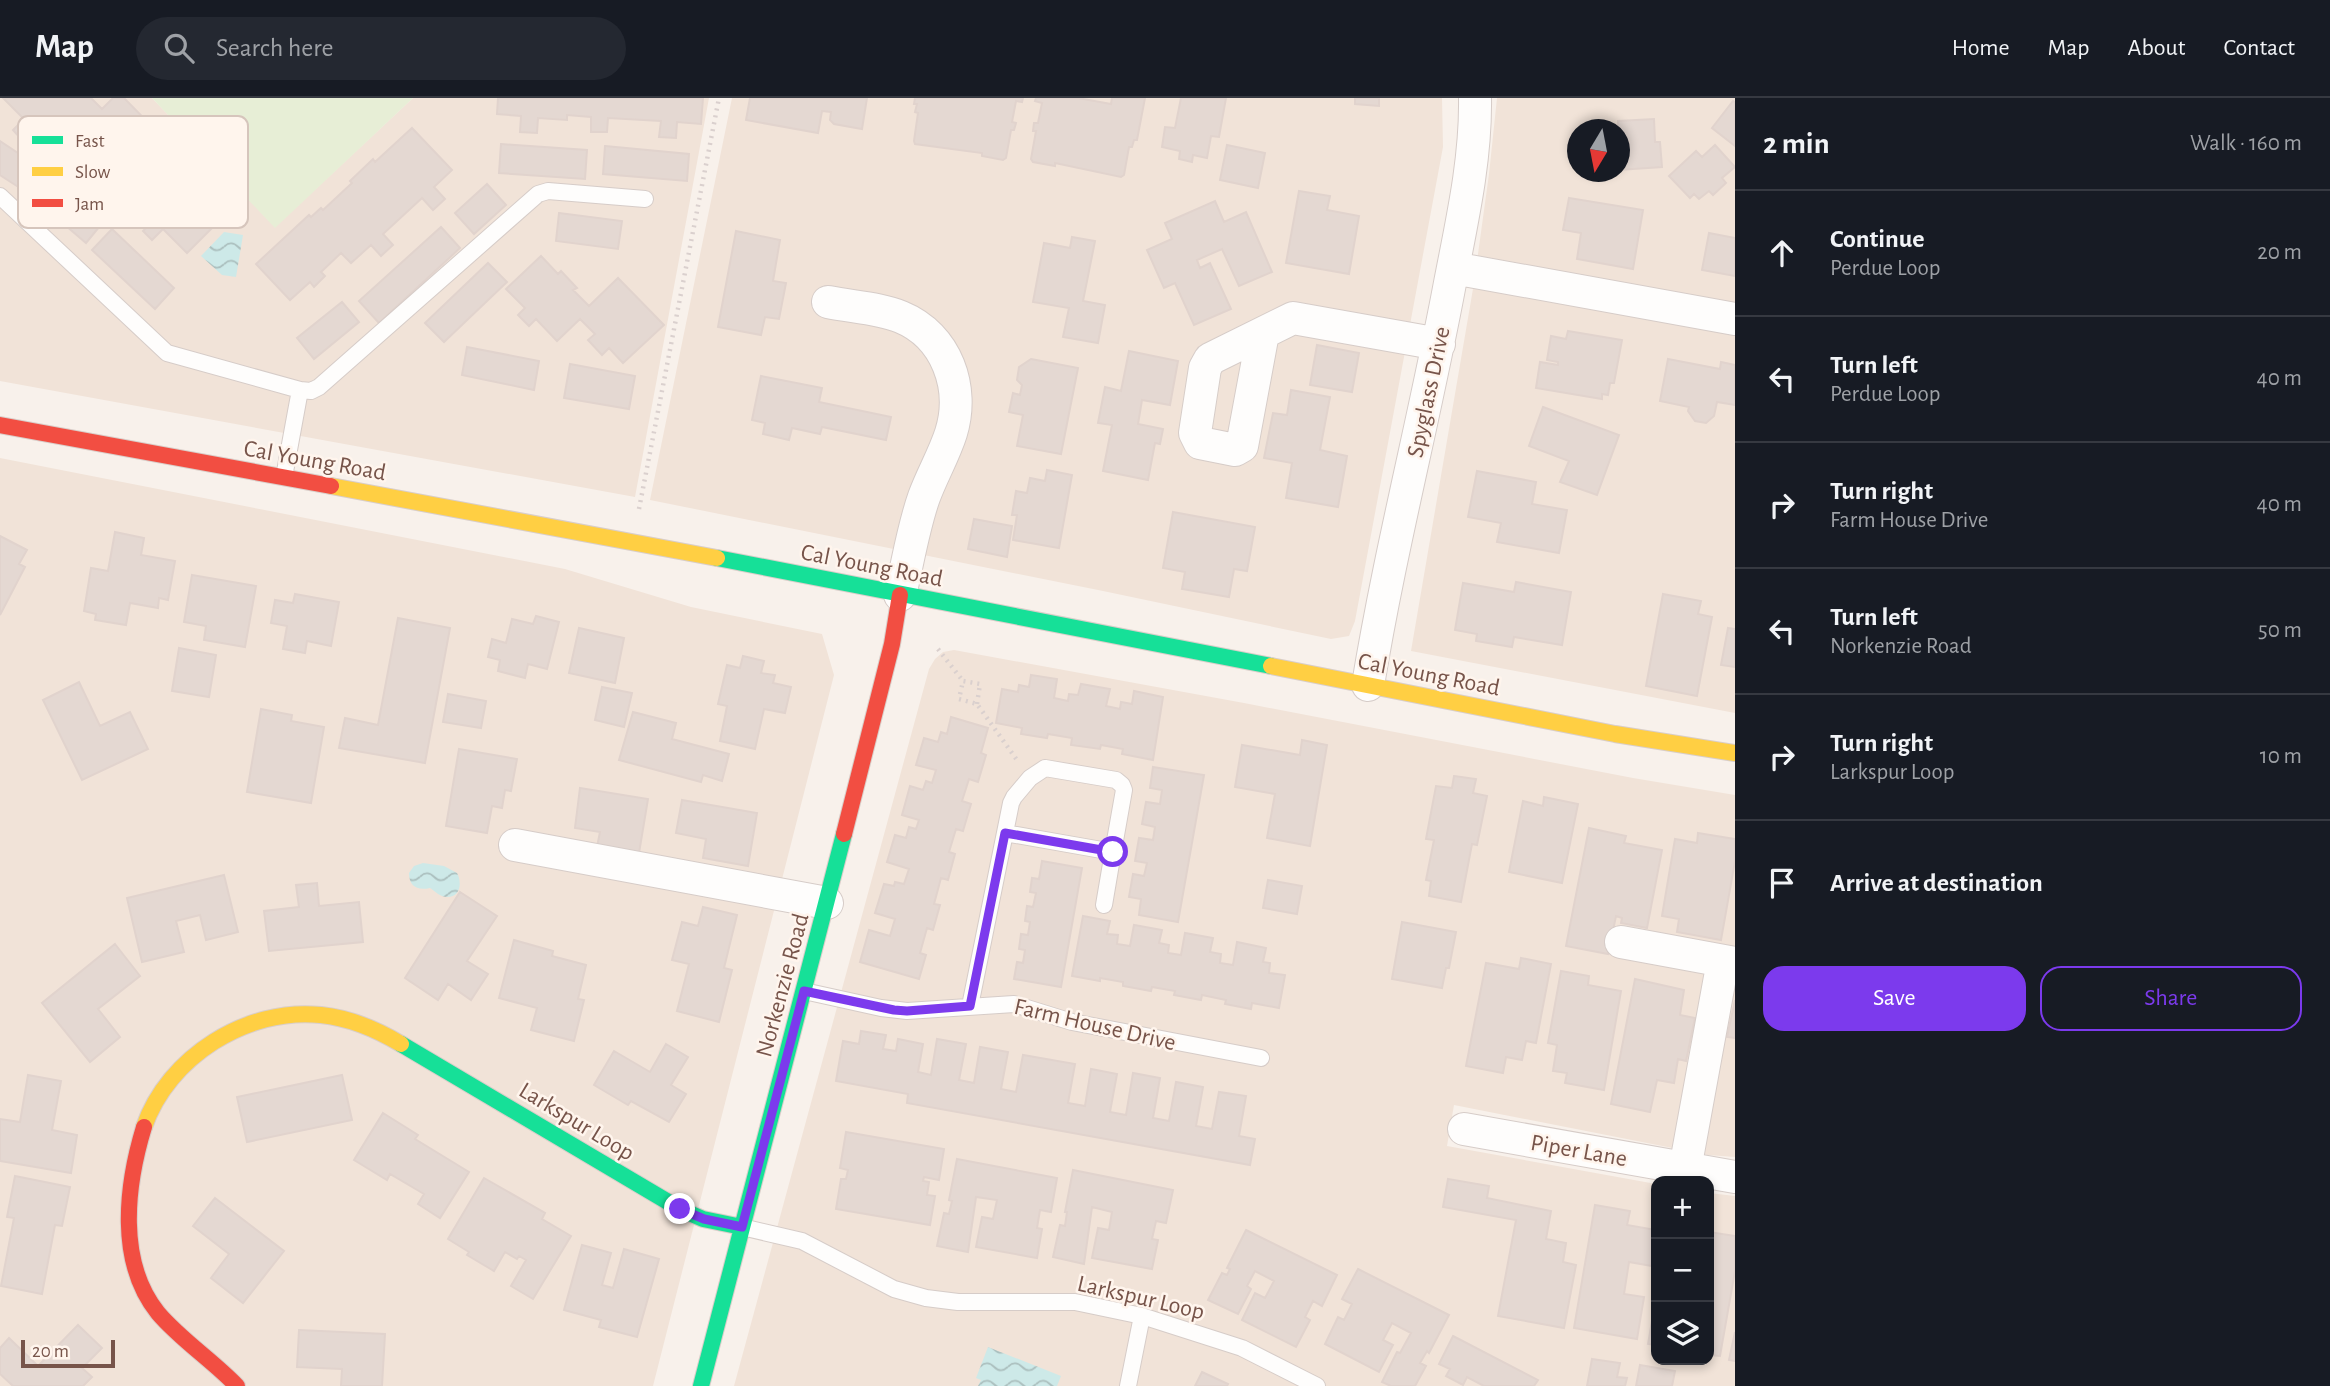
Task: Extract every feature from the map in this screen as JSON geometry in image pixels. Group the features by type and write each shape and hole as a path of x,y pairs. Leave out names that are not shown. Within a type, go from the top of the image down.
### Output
{"street":[{"name":"Spyglass Drive","path":"1368,685 1380,614 1453,268 1472,163 1475,98"},
{"path":"1453,268 1735,319"},
{"path":"828,302 887,313 912,323 934,340 949,363 953,375 956,391 955,419 919,513 900,595"},
{"path":"1263,333 1293,318 1439,344"},
{"name":"Cal Young Road","path":"0,425 633,541 1615,734 1735,753"},
{"name":"Norkenzie Road","path":"701,1386 827,903 892,644 900,595"},
{"path":"515,845 827,903"},
{"path":"1620,942 1729,962 1685,1170"},
{"name":"Larkspur Loop","path":"237,1386 170,1326 147,1297 135,1265 128,1218 139,1138 154,1103 183,1066 204,1048 257,1022 277,1016 312,1014 345,1019 379,1031 680,1209 704,1219 742,1227"},
{"name":"Piper Lane","path":"1464,1129 1735,1177"}],"lane":[{"path":"34,228 167,353 311,391 319,387 538,194 548,191 645,199"},
{"path":"0,196 18,213"},
{"path":"284,477 300,390"},
{"path":"970,1006 1014,797 1030,778 1045,768 1120,782 1124,790 1104,905"},
{"path":"1005,833 1113,852"},
{"name":"Farm House Drive","path":"804,991 907,1011 1003,1003 1022,1005 1072,1023 1261,1058"},
{"name":"Larkspur Loop","path":"742,1227 802,1241 894,1289 926,1298 958,1303 1075,1302 1142,1316 1242,1348 1317,1386"},
{"path":"1128,1386 1142,1316"}],"path":[{"path":"633,541 719,98"},
{"path":"938,649 963,681 980,684 976,704"},
{"path":"963,681 959,699 976,704 1030,778"}],"shaded area":[{"path":"0,98 152,98 169,116 18,116 18,228 248,228 248,199 275,227 413,98 709,98 635,497 0,381"},
{"path":"732,98 1442,98 1443,147 1355,621 1349,636 1331,639 650,500"},
{"path":"1497,98 1735,98 1735,713 1411,651 1474,283"},
{"path":"0,458 565,569 691,607 822,634 834,675 653,1386 0,1386"},
{"path":"954,650 1735,795 1735,1157 1708,1155 1454,1105 1447,1146 1651,1183 1651,1365 1714,1365 1714,1194 1735,1196 1735,1386 734,1386 929,669 943,652"}],"green space":[{"path":"152,98 413,98 275,228 248,199 248,116 169,116"}],"water":[{"path":"224,232 243,235 236,277 222,275 201,256"},
{"path":"423,863 444,866 457,873 460,881 458,892 444,897 430,888 421,889 412,884 409,873 414,866"},
{"path":"988,1347 1061,1376 1057,1386 978,1386 981,1380 976,1378"}],"building":[{"path":"3,98 91,98 102,109 113,98 124,98 142,116 21,116"},
{"path":"498,98 703,98 701,124 677,122 676,138 659,137 661,121 608,118 607,132 591,132 591,117 567,115 567,120 538,118 537,133 520,132 521,116 497,114"},
{"path":"750,98 867,98 862,129 834,124 830,120 831,112 822,111 818,133 746,120"},
{"path":"915,98 1023,98 1022,102 1016,101 1012,122 1016,123 1014,130 1011,130 1006,158 1003,160 982,156 982,153 915,144 918,113 915,112"},
{"path":"1036,98 1078,98 1111,104 1112,98 1145,98 1137,140 1129,147 1124,175 1121,177 1055,163 1055,166 1033,162 1031,159 1036,131 1033,131 1034,123 1038,123 1042,103 1035,101"},
{"path":"1181,98 1226,98 1219,137 1211,136 1207,158 1193,155 1192,162 1179,159 1180,151 1162,147 1165,127 1175,128"},
{"path":"1355,98 1379,98 1379,106 1355,104"},
{"path":"1733,101 1735,102 1735,146 1712,128"},
{"path":"1654,119 1655,142 1660,142 1662,167 1630,169 1630,120"},
{"path":"412,128 452,170 434,187 445,199 433,210 422,198 383,234 393,245 381,256 371,245 351,263 341,253 321,272 325,276 314,287 310,282 290,300 256,264 309,215 311,217 321,208 323,210 373,159 375,162"},
{"path":"0,141 18,153 18,187 0,175"},
{"path":"501,144 587,150 585,179 499,173"},
{"path":"1227,145 1265,153 1258,188 1220,180"},
{"path":"1715,145 1735,167 1722,178 1726,183 1713,195 1709,191 1699,199 1694,194 1690,198 1669,176 1696,151 1702,157"},
{"path":"605,146 689,154 687,181 603,174"},
{"path":"487,184 506,205 474,234 455,213"},
{"path":"1299,191 1330,196 1327,210 1359,216 1349,274 1286,263"},
{"path":"1569,198 1643,210 1633,269 1577,259 1581,233 1563,230"},
{"path":"1215,201 1224,222 1246,212 1272,272 1239,286 1222,249 1197,260 1200,268 1210,263 1231,309 1194,325 1175,283 1164,288 1147,250 1172,239 1165,223"},
{"path":"559,213 622,221 618,249 556,241"},
{"path":"441,227 460,248 379,323 359,301"},
{"path":"68,228 98,228 86,243"},
{"path":"146,228 212,228 187,253 163,229 152,240 143,231"},
{"path":"112,229 174,288 155,309 92,250"},
{"path":"736,231 780,240 773,281 786,283 779,319 765,317 761,335 718,327"},
{"path":"1709,233 1735,238 1735,276 1702,270"},
{"path":"1072,237 1095,241 1083,301 1105,305 1098,343 1063,337 1069,308 1033,302 1044,243 1070,248"},
{"path":"541,256 558,274 561,271 577,288 573,290 589,306 618,278 664,325 623,363 609,348 602,355 588,340 595,334 580,319 557,341 536,319 529,326 518,315 525,308 506,289"},
{"path":"488,263 507,282 444,342 425,323"},
{"path":"342,302 359,322 314,359 297,338"},
{"path":"1568,331 1622,340 1614,383 1610,383 1608,395 1602,394 1602,399 1536,388 1540,362 1558,365 1558,362 1547,360 1551,336 1566,339"},
{"path":"1317,345 1359,353 1352,392 1310,385"},
{"path":"467,347 539,361 534,390 462,375"},
{"path":"1129,351 1178,361 1170,405 1142,400 1138,424 1163,429 1160,444 1155,443 1148,480 1103,471 1112,425 1098,423 1105,387 1121,391"},
{"path":"1031,359 1078,368 1061,454 1017,446 1023,415 1009,412 1013,393 1020,395 1022,385 1017,380 1019,367"},
{"path":"1668,359 1720,369 1721,362 1735,365 1735,405 1717,402 1714,416 1706,423 1695,421 1688,411 1689,407 1660,401"},
{"path":"570,364 635,376 629,409 564,398"},
{"path":"761,376 822,388 819,402 891,417 886,440 822,427 820,434 792,428 789,440 763,434 765,423 752,420"},
{"path":"1291,390 1330,397 1320,450 1347,456 1338,507 1286,498 1292,463 1264,458 1273,413 1287,415"},
{"path":"1543,407 1619,435 1597,495 1560,482 1569,461 1529,446"},
{"path":"1047,470 1072,475 1059,548 1013,540 1017,515 1012,515 1016,491 1027,493 1030,478 1045,481"},
{"path":"1477,471 1536,482 1532,504 1567,510 1559,553 1497,542 1501,523 1468,517"},
{"path":"1173,512 1255,527 1247,571 1234,569 1229,597 1182,589 1185,572 1163,568"},
{"path":"974,519 1012,526 1007,557 968,549"},
{"path":"115,532 144,538 141,555 175,561 168,600 159,598 158,608 130,603 126,625 95,620 96,614 84,611 91,568 108,571"},
{"path":"0,536 27,550 19,564 25,567 0,615"},
{"path":"192,575 256,586 245,647 204,640 206,626 184,622"},
{"path":"1516,582 1571,592 1562,645 1514,637 1512,647 1476,641 1477,634 1455,630 1463,583 1514,592"},
{"path":"295,594 339,602 331,646 307,641 305,653 283,649 287,626 271,623 275,600 293,603"},
{"path":"1663,594 1701,601 1698,614 1712,617 1697,696 1646,686"},
{"path":"536,616 559,622 547,669 528,664 525,678 498,671 500,660 488,657 492,639 506,643 512,619 533,624"},
{"path":"398,618 450,628 425,763 339,748 345,718 378,725"},
{"path":"579,628 624,638 615,683 569,673"},
{"path":"1728,628 1735,629 1735,667 1721,665"},
{"path":"179,648 216,655 209,697 172,691"},
{"path":"743,656 764,661 761,673 775,675 773,683 791,687 785,713 764,709 755,749 720,741 727,706 718,704 727,665 740,668"},
{"path":"1031,675 1057,679 1054,698 1068,701 1069,694 1078,695 1081,684 1110,689 1106,706 1120,709 1121,702 1132,704 1134,691 1163,697 1153,760 1122,754 1123,749 1101,745 1100,749 1071,745 1072,738 1048,734 1047,738 1021,734 1022,728 996,723 1002,689 1018,692 1019,685 1029,687"},
{"path":"79,682 100,726 130,712 148,749 82,780 43,700"},
{"path":"602,687 632,693 624,727 595,720"},
{"path":"448,694 486,701 481,728 443,722"},
{"path":"261,709 292,715 291,721 324,727 311,803 247,792"},
{"path":"633,712 676,723 672,739 729,754 722,781 703,775 701,782 619,760"},
{"path":"951,717 988,728 981,753 986,755 978,782 969,779 962,801 971,804 963,831 956,829 949,852 955,854 948,880 941,878 934,904 940,905 933,930 927,928 920,953 926,955 919,979 860,962 869,930 890,936 895,919 875,913 884,884 904,884 909,869 887,862 895,835 906,838 909,827 916,829 919,820 902,815 910,786 923,790 926,781 932,783 936,770 916,765 924,738 938,742 941,732 947,734"},
{"path":"1302,740 1327,745 1310,846 1267,838 1275,794 1235,787 1242,745 1300,755"},
{"path":"459,749 517,759 511,791 505,790 502,808 492,806 487,833 446,826"},
{"path":"1153,767 1204,775 1178,922 1139,915 1141,899 1129,897 1133,874 1144,876 1147,863 1135,861 1139,838 1153,840 1155,827 1142,824 1146,802 1160,804 1162,790 1150,788"},
{"path":"1454,776 1476,779 1473,793 1487,796 1477,845 1472,844 1461,902 1429,896 1431,881 1426,880 1434,840 1426,839 1436,786 1452,788"},
{"path":"580,788 648,799 639,853 597,847 600,832 575,828"},
{"path":"1544,797 1578,804 1562,883 1509,872 1523,801 1543,806"},
{"path":"682,800 757,813 748,866 703,858 706,839 676,833"},
{"path":"1589,828 1626,836 1624,843 1662,850 1647,928 1621,923 1622,918 1616,916 1608,954 1566,946"},
{"path":"1698,833 1735,839 1735,861 1721,940 1677,932 1679,919 1662,916 1675,839 1697,843"},
{"path":"1042,861 1082,868 1061,987 1014,979 1017,962 1023,963 1025,950 1019,949 1021,934 1028,935 1030,922 1025,921 1027,906 1033,907 1036,893 1030,892 1032,878 1039,879"},
{"path":"224,875 238,932 206,940 200,915 176,921 184,952 142,962 127,898"},
{"path":"1268,880 1302,886 1297,914 1263,908"},
{"path":"317,883 319,906 359,902 363,942 269,951 264,911 299,907 296,885"},
{"path":"460,892 497,916 467,961 488,974 471,1000 448,984 438,1000 405,978"},
{"path":"703,907 737,915 724,968 732,970 719,1022 677,1011 689,964 672,960 682,922 698,926"},
{"path":"1083,916 1110,921 1107,934 1118,935 1117,944 1130,946 1134,925 1162,930 1159,943 1169,945 1168,953 1181,955 1185,933 1213,938 1210,952 1221,954 1220,963 1233,965 1237,942 1266,948 1263,962 1270,963 1269,973 1285,975 1279,1008 1252,1003 1251,1009 1225,1004 1226,1000 1202,995 1201,1000 1174,995 1175,991 1152,987 1151,991 1123,986 1123,982 1072,976"},
{"path":"1402,922 1456,932 1442,988 1392,979"},
{"path":"514,940 553,951 552,956 586,965 578,999 584,1000 574,1041 531,1030 537,1008 499,998"},
{"path":"115,944 140,976 98,1009 120,1037 90,1062 42,1003"},
{"path":"1521,958 1551,964 1536,1043 1526,1041 1522,1060 1506,1057 1503,1073 1466,1066 1486,963 1519,969"},
{"path":"1561,971 1589,976 1588,985 1621,991 1604,1090 1565,1083 1567,1073 1553,1071 1557,1045 1548,1043"},
{"path":"1635,979 1684,990 1680,1015 1695,1018 1686,1061 1678,1059 1674,1083 1657,1080 1650,1112 1611,1104"},
{"path":"1735,1000 1735,1038 1727,1037"},
{"path":"861,1031 886,1035 883,1049 896,1051 898,1039 923,1044 918,1072 931,1075 937,1039 966,1044 959,1080 974,1083 980,1047 1008,1052 1001,1089 1016,1092 1023,1055 1075,1064 1068,1103 1085,1106 1091,1069 1117,1074 1110,1112 1126,1115 1133,1073 1160,1078 1153,1118 1169,1121 1176,1082 1203,1087 1196,1126 1212,1129 1219,1092 1246,1096 1239,1136 1255,1139 1250,1165 907,1103 908,1094 836,1081 843,1041 859,1044"},
{"path":"666,1044 688,1057 671,1085 686,1094 669,1122 631,1101 628,1105 594,1085 614,1051 650,1072"},
{"path":"28,1075 61,1081 52,1130 77,1135 71,1173 0,1161 0,1119 20,1122"},
{"path":"342,1075 352,1120 247,1142 237,1097"},
{"path":"383,1113 418,1135 415,1139 469,1172 440,1218 418,1204 424,1194 390,1174 387,1180 354,1160"},
{"path":"846,1132 944,1149 939,1180 924,1177 923,1181 929,1182 927,1195 935,1196 930,1225 836,1209 841,1179 846,1179 848,1170 840,1168"},
{"path":"957,1159 1057,1178 1051,1212 1040,1210 1037,1228 1042,1229 1037,1258 976,1247 982,1217 993,1219 997,1200 976,1197 968,1252 937,1246 944,1213 949,1214 952,1201 949,1200"},
{"path":"1073,1170 1173,1190 1166,1223 1156,1221 1152,1239 1158,1240 1152,1269 1092,1258 1098,1228 1109,1230 1112,1212 1092,1207 1084,1264 1053,1257 1060,1225 1065,1226"},
{"path":"15,1176 70,1187 62,1226 55,1225 42,1294 1,1286 14,1218 7,1217"},
{"path":"484,1178 545,1213 542,1219 571,1236 533,1299 511,1286 526,1260 519,1256 517,1259 505,1252 494,1271 467,1255 469,1252 448,1239"},
{"path":"1448,1179 1489,1186 1487,1198 1551,1211 1546,1239 1566,1243 1563,1262 1576,1265 1564,1328 1498,1316 1516,1220 1443,1207"},
{"path":"215,1198 284,1251 243,1303 211,1278 229,1254 193,1226"},
{"path":"1595,1205 1630,1211 1627,1225 1651,1229 1651,1266 1629,1262 1624,1294 1644,1297 1637,1339 1574,1328"},
{"path":"1246,1230 1337,1275 1322,1306 1313,1301 1305,1317 1310,1320 1296,1347 1242,1320 1255,1293 1265,1298 1274,1281 1255,1271 1247,1286 1251,1289 1238,1314 1208,1300 1222,1273 1227,1275 1230,1269 1227,1268"},
{"path":"1714,1233 1735,1236 1735,1271 1720,1356 1714,1355"},
{"path":"582,1245 611,1253 602,1285 613,1288 624,1249 659,1259 637,1337 599,1327 601,1320 564,1310"},
{"path":"1358,1269 1449,1315 1429,1353 1427,1351 1420,1363 1426,1366 1415,1386 1391,1386 1382,1382 1397,1352 1400,1353 1411,1333 1392,1323 1383,1340 1393,1345 1379,1372 1325,1344 1338,1317 1344,1320 1352,1304 1342,1299"},
{"path":"78,1325 102,1348 82,1368 92,1377 83,1386 13,1386 0,1374 0,1348 9,1338 38,1366"},
{"path":"299,1330 385,1334 382,1386 341,1386 342,1369 297,1367"},
{"path":"1735,1332 1735,1361 1729,1360"},
{"path":"1453,1336 1538,1380 1534,1386 1484,1386 1467,1377 1463,1385 1446,1376 1450,1369 1439,1364"},
{"path":"1592,1359 1620,1363 1617,1377 1627,1378 1625,1386 1587,1386"},
{"path":"1640,1365 1675,1371 1672,1386 1636,1386"},
{"path":"1202,1372 1228,1384 1227,1386 1195,1386"}],"traffic: fast":[{"path":"717,558 1271,666"},
{"path":"701,1386 844,834"},
{"path":"401,1044 680,1209 703,1219 742,1227"}],"traffic: slow":[{"path":"331,486 717,558"},
{"path":"1271,666 1615,734 1735,753"},
{"path":"144,1127 155,1102 171,1079 191,1059 239,1028 266,1019 293,1015 332,1016 362,1025 401,1044"}],"traffic: jam":[{"path":"0,425 331,486"},
{"path":"844,834 892,644 900,595"},
{"path":"144,1127 130,1198 129,1223 136,1271 145,1293 158,1313 237,1386"}],"route":[{"path":"680,1209 704,1219 742,1227 804,991 894,1010 970,1006 1005,833 1113,852"}]}
